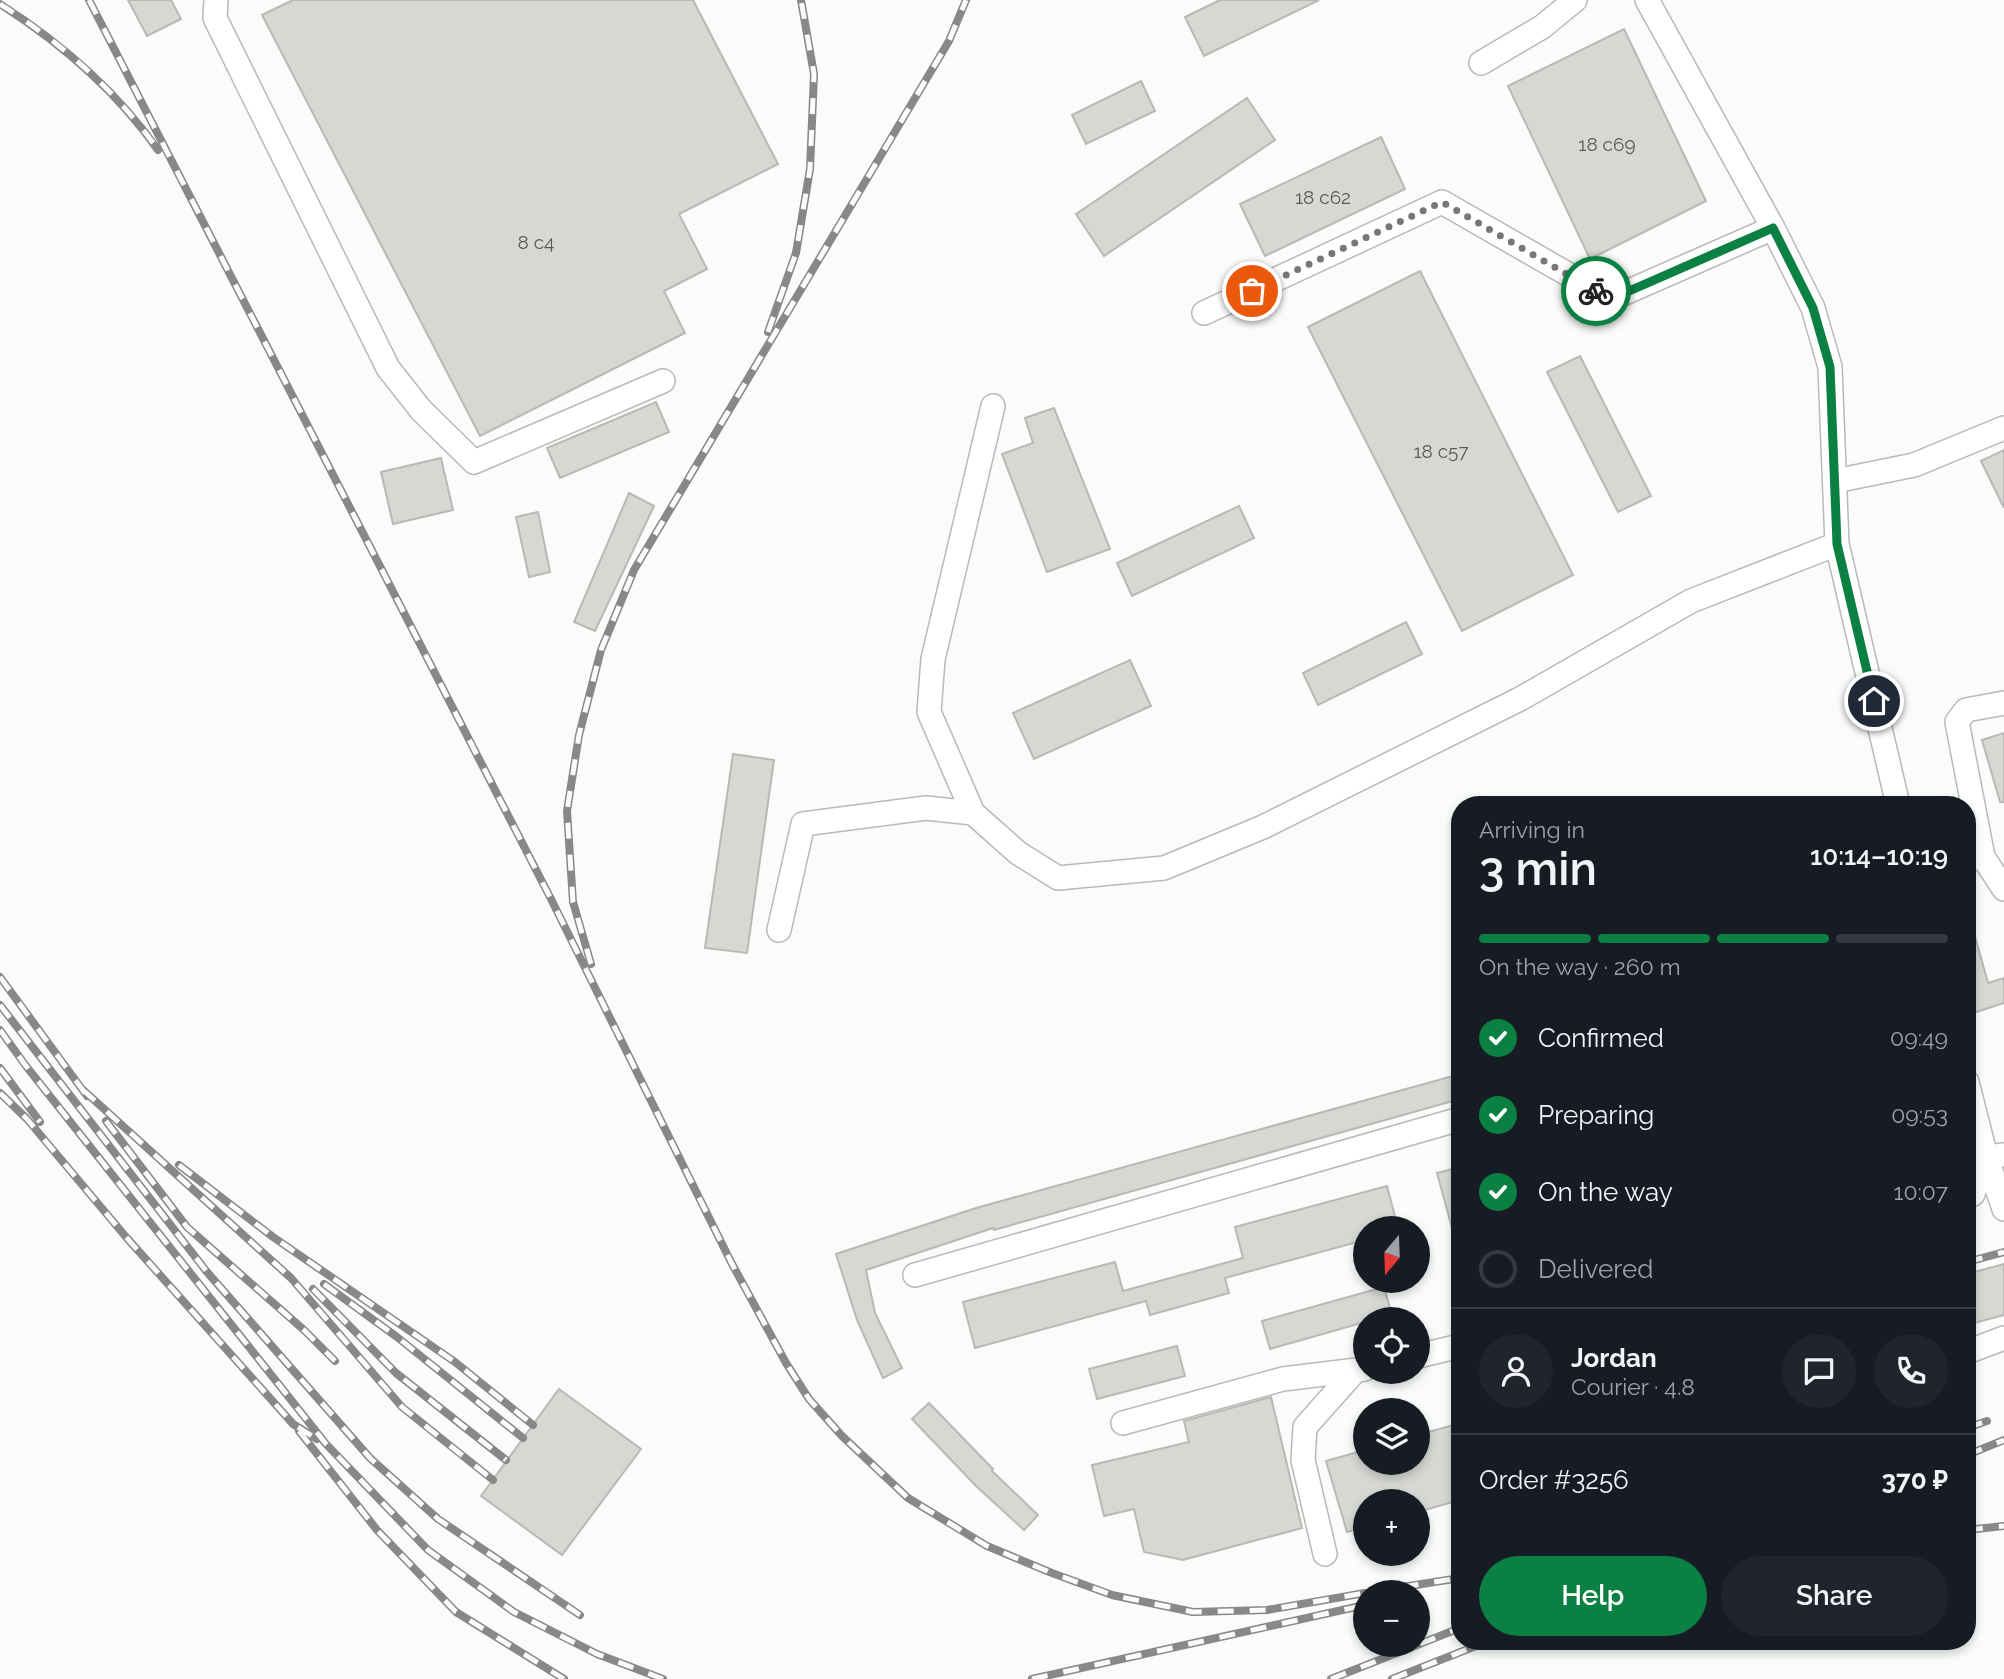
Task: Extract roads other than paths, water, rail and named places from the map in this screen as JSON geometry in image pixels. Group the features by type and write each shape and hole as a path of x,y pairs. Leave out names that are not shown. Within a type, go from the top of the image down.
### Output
{"lane":[{"path":"216,0 215,18 388,368 421,410 474,461 663,381"},
{"path":"1481,63 1542,27 1576,0"},
{"path":"1647,0 1773,228 1813,308 1830,367 1837,544 1896,796"},
{"path":"1204,313 1442,202 1611,299 1773,228"},
{"path":"993,406 933,659 929,712 973,813 1018,853 1058,878 1164,868 1263,827 1508,705 1691,601 1837,544"},
{"path":"1835,481 1914,465 2004,428"},
{"path":"1967,796 1957,722 1966,710 2004,703"},
{"path":"779,930 803,824 926,808 973,813"},
{"path":"1976,859 2004,889"},
{"path":"1976,1106 1995,1156 2004,1209"},
{"path":"915,1275 1451,1122"},
{"path":"1976,1189 1995,1156"},
{"path":"1976,1349 2004,1338"},
{"path":"1430,1353 1451,1348"},
{"path":"1123,1423 1283,1380 1353,1371"},
{"path":"1325,1554 1303,1460 1305,1427 1353,1376"}],"railway":[{"path":"89,0 551,899 731,1262 786,1363 809,1399 842,1436 908,1498 987,1546 1112,1595 1193,1612 1267,1610 1353,1595"},
{"path":"768,332 796,253 810,169 814,74 801,0"},
{"path":"591,964 573,902 567,811 579,735 601,650 634,570 949,41 966,0"},
{"path":"0,4 45,35 86,69 124,107 158,150"},
{"path":"0,977 87,1096"},
{"path":"0,1005 207,1272 370,1458 438,1519 580,1615"},
{"path":"0,1030 326,1444 428,1550 514,1612 597,1654 663,1679"},
{"path":"0,1068 40,1122"},
{"path":"83,1090 291,1278 402,1407 493,1480"},
{"path":"0,1093 27,1119 126,1237 293,1424 317,1439"},
{"path":"106,1121 187,1227 304,1330 335,1361"},
{"path":"179,1165 273,1237 455,1362 533,1425"},
{"path":"1976,1260 2004,1252"},
{"path":"324,1284 397,1337 523,1438"},
{"path":"313,1289 396,1373 506,1460"},
{"path":"1976,1425 1987,1421"},
{"path":"299,1431 377,1530 456,1612 564,1679"},
{"path":"1976,1451 2004,1440"},
{"path":"1976,1529 2004,1526"},
{"path":"1430,1583 1451,1579"},
{"path":"1032,1679 1353,1608"},
{"path":"1331,1679 1451,1632"},
{"path":"1392,1679 1466,1650"}]}
